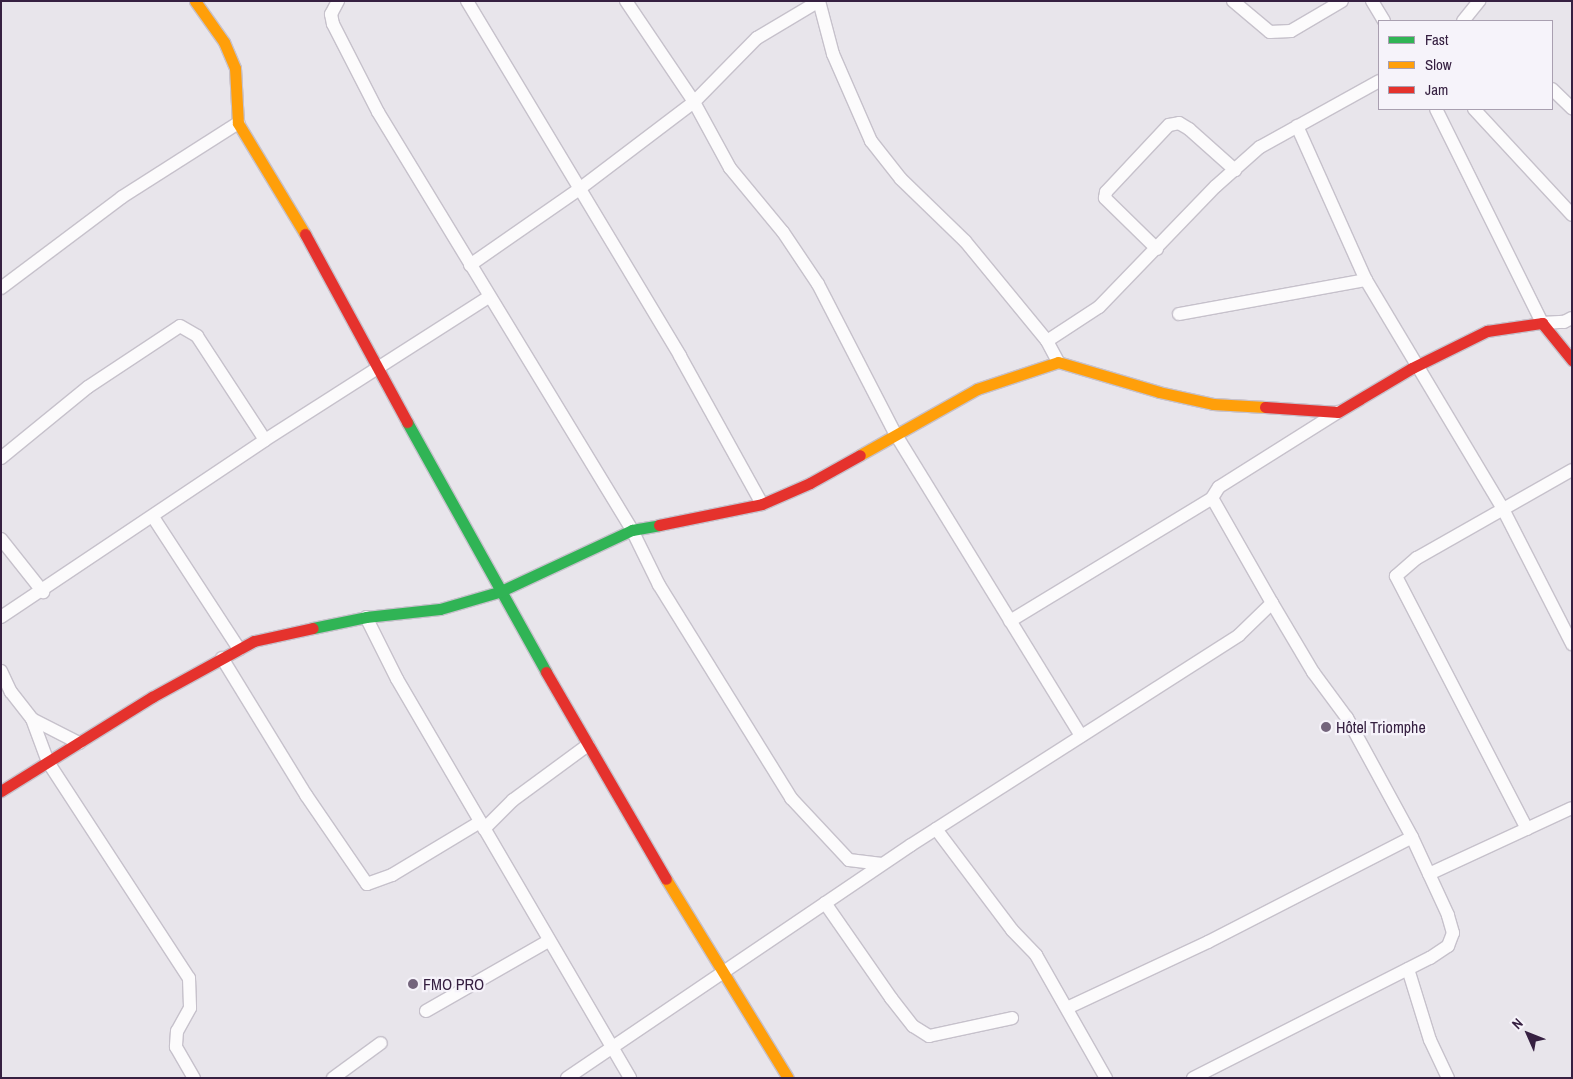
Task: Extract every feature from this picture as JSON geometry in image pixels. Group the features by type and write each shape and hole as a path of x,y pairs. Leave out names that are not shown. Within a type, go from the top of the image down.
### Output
{"street":[{"path":"196,1 224,42 235,68 238,123 311,244 499,592 721,973 788,1078"},
{"path":"338,1 331,14 334,24 378,112 632,530 659,585 791,798 849,860 882,864"},
{"path":"467,1 578,190 680,356 762,504"},
{"path":"626,1 694,102 730,168 783,232 818,284 896,435 1081,736"},
{"path":"470,265 578,190 694,102 757,38 819,1 833,54 871,141 901,179 965,241 1047,341 1058,362"},
{"path":"1233,1 1270,32 1291,31 1342,1"},
{"path":"1372,1 1383,20"},
{"path":"1468,19 1470,1"},
{"path":"1468,19 1479,1"},
{"path":"1047,341 1099,308 1260,147 1378,82"},
{"path":"1553,90 1572,108"},
{"path":"1436,110 1542,323 1572,360"},
{"path":"1475,110 1572,215"},
{"path":"1,288 122,197 238,123"},
{"path":"1157,249 1105,198 1106,192 1169,125 1179,123 1189,129 1235,170"},
{"path":"1296,126 1366,280 1419,365 1503,509 1572,644"},
{"path":"1179,314 1366,280"},
{"path":"1,617 43,592 265,440 489,297"},
{"path":"1010,621 1212,498 1219,486 1338,412 1419,365 1487,331 1542,323 1564,322 1572,318"},
{"path":"1,458 88,387 180,326 196,336 265,440"},
{"path":"1,791 222,658 254,641 366,617 440,608 499,592 632,530 762,504 810,483 977,389 1058,362 1159,392 1213,404 1338,412"},
{"path":"1527,829 1396,576 1417,558 1572,470"},
{"path":"1194,1078 1408,969 1448,946 1453,933 1448,915 1412,837 1347,718 1313,672 1212,498"},
{"path":"153,517 239,648"},
{"path":"1,539 43,592"},
{"path":"567,1078 611,1050 882,864 1240,635 1272,603"},
{"path":"366,617 397,679 611,1050 630,1078"},
{"path":"222,658 306,795 367,884 392,874 482,826 512,800 588,745"},
{"path":"1,671 11,692 32,719 48,762 189,978 190,1008 177,1031 176,1047 194,1078"},
{"path":"32,719 79,743"},
{"path":"1429,874 1572,808"},
{"path":"936,829 1012,930 1036,955 1106,1078"},
{"path":"1067,1008 1208,942 1412,837"},
{"path":"825,903 891,998 913,1026 929,1036 1012,1018"},
{"path":"426,1011 548,941"},
{"path":"1408,969 1430,1040 1448,1078"},
{"path":"334,1078 381,1043"}],"traffic: fast":[{"path":"407,422 546,672"},
{"path":"313,628 366,617 440,609 499,592 632,530 659,525"}],"traffic: slow":[{"path":"195,1 224,42 235,68 238,123 305,234"},
{"path":"860,455 977,389 1058,362 1159,392 1213,404 1265,407"},
{"path":"666,879 788,1078"}],"traffic: jam":[{"path":"305,234 407,422"},
{"path":"1265,407 1338,412 1412,368 1487,331 1542,323 1572,360"},
{"path":"659,525 762,504 810,483 860,455"},
{"path":"1,791 152,697 254,641 313,628"},
{"path":"546,672 666,879"}],"place":[{"name":"Hôtel Triomphe","path":"1326,727"},
{"name":"FMO PRO","path":"413,984"}]}
